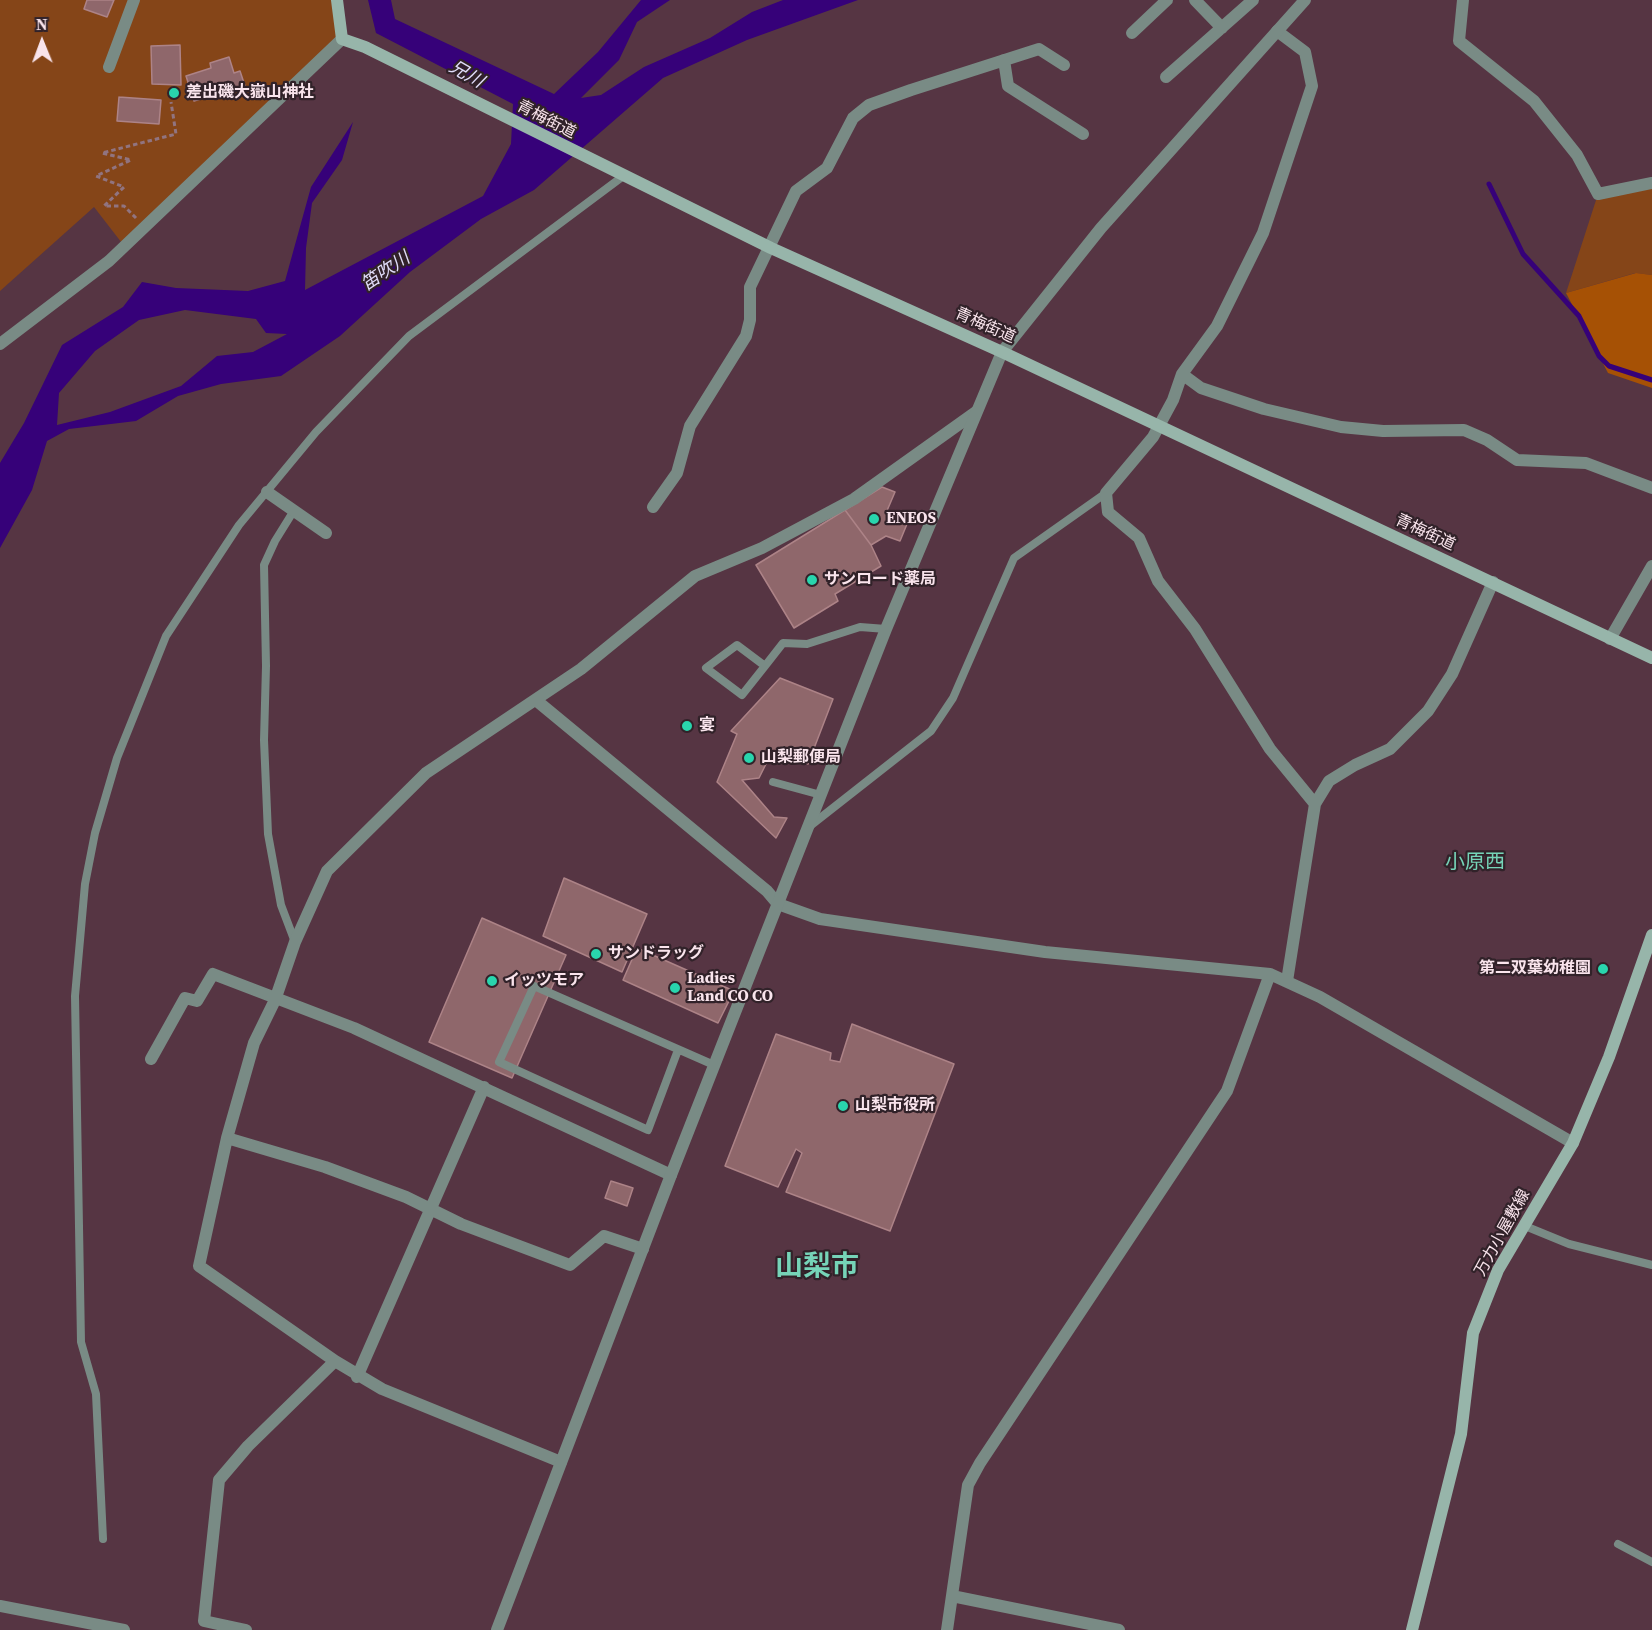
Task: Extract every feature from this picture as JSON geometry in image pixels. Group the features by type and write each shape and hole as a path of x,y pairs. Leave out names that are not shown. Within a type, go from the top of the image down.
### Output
{"main road":[{"path":"337,0 342,39"},
{"name":"青梅街道","path":"342,39 365,47 622,177 771,248 1002,352 1652,658"},
{"name":"万力小屋敷線","path":"1412,1630 1461,1434 1473,1333 1498,1270 1573,1143 1647,959 1652,935"}],"street":[{"path":"108,67 134,0"},
{"path":"1132,33 1167,0"},
{"path":"1195,0 1222,28"},
{"path":"1166,77 1253,0"},
{"path":"497,1630 714,1065 886,629 1002,352 1101,228 1305,0"},
{"path":"1463,0 1459,41 1534,101 1577,155 1599,194 1652,183"},
{"path":"1277,31 1305,52 1312,86 1263,233 1217,326 1182,374 1173,400 1159,427 1106,493 1108,512 1139,538 1158,581 1195,629 1270,749 1315,804"},
{"path":"0,344 109,261 342,39"},
{"path":"652,507 677,473 690,426 746,336 750,320 750,287 771,248 796,191 827,168 853,118 868,105 1039,49 1064,65"},
{"path":"1004,60 1008,86 1083,134"},
{"path":"1182,374 1201,387 1264,409 1341,427 1383,431 1464,430 1486,440 1517,460 1586,463 1652,488"},
{"path":"561,1462 448,1418 357,1377 199,1266 227,1138 254,1043 275,1000 295,942 327,871 385,811 426,773 537,701 581,669 695,576 762,549 854,499 976,412"},
{"path":"267,492 326,533"},
{"path":"1610,639 1652,566"},
{"path":"1287,981 1315,804 1329,781 1355,765 1390,749 1428,711 1452,674 1493,582"},
{"path":"537,701 767,891 778,904 820,919 1045,952 1270,974 1330,1003 1573,1143"},
{"path":"151,1059 185,998 197,1001 213,974 275,1000 354,1028 671,1176"},
{"path":"947,1630 968,1485 980,1463 1227,1091 1270,974"},
{"path":"357,1377 484,1087"},
{"path":"227,1138 325,1167 406,1197 546,1258 570,1265 604,1236 643,1249"},
{"path":"246,1630 204,1621 219,1480 248,1446 335,1361"},
{"path":"952,1596 1119,1630"},
{"path":"0,1606 124,1630"}],"lane":[{"path":"103,1539 96,1394 81,1342 75,996 85,884 95,833 117,759 165,636 239,525 316,432 409,336 622,177"},
{"path":"810,826 931,731 953,698 1014,558 1106,493"},
{"path":"293,512 275,541 264,565 266,666 264,741 268,834 281,905 295,942"},
{"path":"765,666 737,645 706,668 742,695 765,666 783,643 807,644 860,627 886,629"},
{"path":"773,782 821,795"},
{"path":"678,1050 648,1130 499,1062 534,986 714,1065"},
{"path":"1526,1226 1569,1244 1652,1265"},
{"path":"1618,1544 1652,1562"}],"path":[{"path":"146,228 124,206 104,206 124,188 96,176 131,160 102,153 176,134 171,102"}],"shaded area":[{"path":"0,0 337,0 342,39 125,247 94,207 0,291"},
{"path":"1652,183 1652,275 1635,273 1566,293 1598,194"},
{"path":"1636,273 1652,275 1652,388 1608,373 1566,293"}],"water":[{"path":"368,0 391,0 395,19 554,94 598,52 641,0 670,0 637,22 619,60 581,98 601,95 644,67 710,38 752,12 783,0 858,0 747,40 663,78 534,190 481,219 410,272 340,336 281,376 221,384 178,396 136,421 69,429 47,441 32,490 0,548 0,463 24,423 62,345 123,307 142,282 176,288 248,291 285,281 311,187 353,122 342,160 312,203 306,248 305,290 483,196 511,144 513,104 376,33","holes":["185,310 256,319 266,333 287,334 253,352 217,356 181,386 110,412 57,425 59,393 95,351 139,320"]}],"building":[{"path":"87,0 114,0 107,17 84,9"},
{"path":"180,45 181,85 152,84 151,46"},
{"path":"229,57 234,73 240,71 245,86 194,101 186,76 211,68 210,63"},
{"path":"119,97 161,100 159,124 117,121"},
{"name":"ENEOS","path":"882,487 895,492 886,513 907,524 900,541 886,536 871,545 845,510"},
{"name":"サンロード薬局","path":"845,510 871,545 881,566 835,594 838,601 794,628 756,565"},
{"name":"山梨郵便局","path":"780,678 833,699 808,764 772,752 759,778 742,780 774,817 787,818 776,838 717,782 737,734 731,731"},
{"path":"564,878 647,914 622,972 543,936"},
{"path":"482,918 566,955 512,1078 429,1042"},
{"path":"637,948 734,991 718,1023 623,980"},
{"name":"山梨市役所","path":"852,1024 954,1064 890,1231 786,1192 802,1153 796,1149 778,1187 725,1166 776,1034 831,1053 830,1060 840,1062"},
{"path":"611,1181 633,1188 627,1206 605,1198"}],"waterway":[{"path":"1489,184 1523,254 1579,316 1599,356 1609,366 1652,380"}],"place":[{"name":"差出磯大嶽山神社","path":"174,93"},
{"name":"ENEOS","path":"874,519"},
{"name":"サンロード薬局","path":"812,580"},
{"name":"宴","path":"687,726"},
{"name":"山梨郵便局","path":"749,758"},
{"name":"サンドラッグ","path":"596,954"},
{"name":"第二双葉幼稚園","path":"1603,969"},
{"name":"イッツモア","path":"492,981"},
{"name":"Ladies Land CO CO","path":"675,988"},
{"name":"山梨市役所","path":"843,1106"}],"district":[{"name":"小原西","path":"1475,863"},
{"name":"山梨市","path":"817,1268"}],"water label":[{"name":"兄川","path":"466,75"},
{"name":"笛吹川","path":"386,272"}]}
